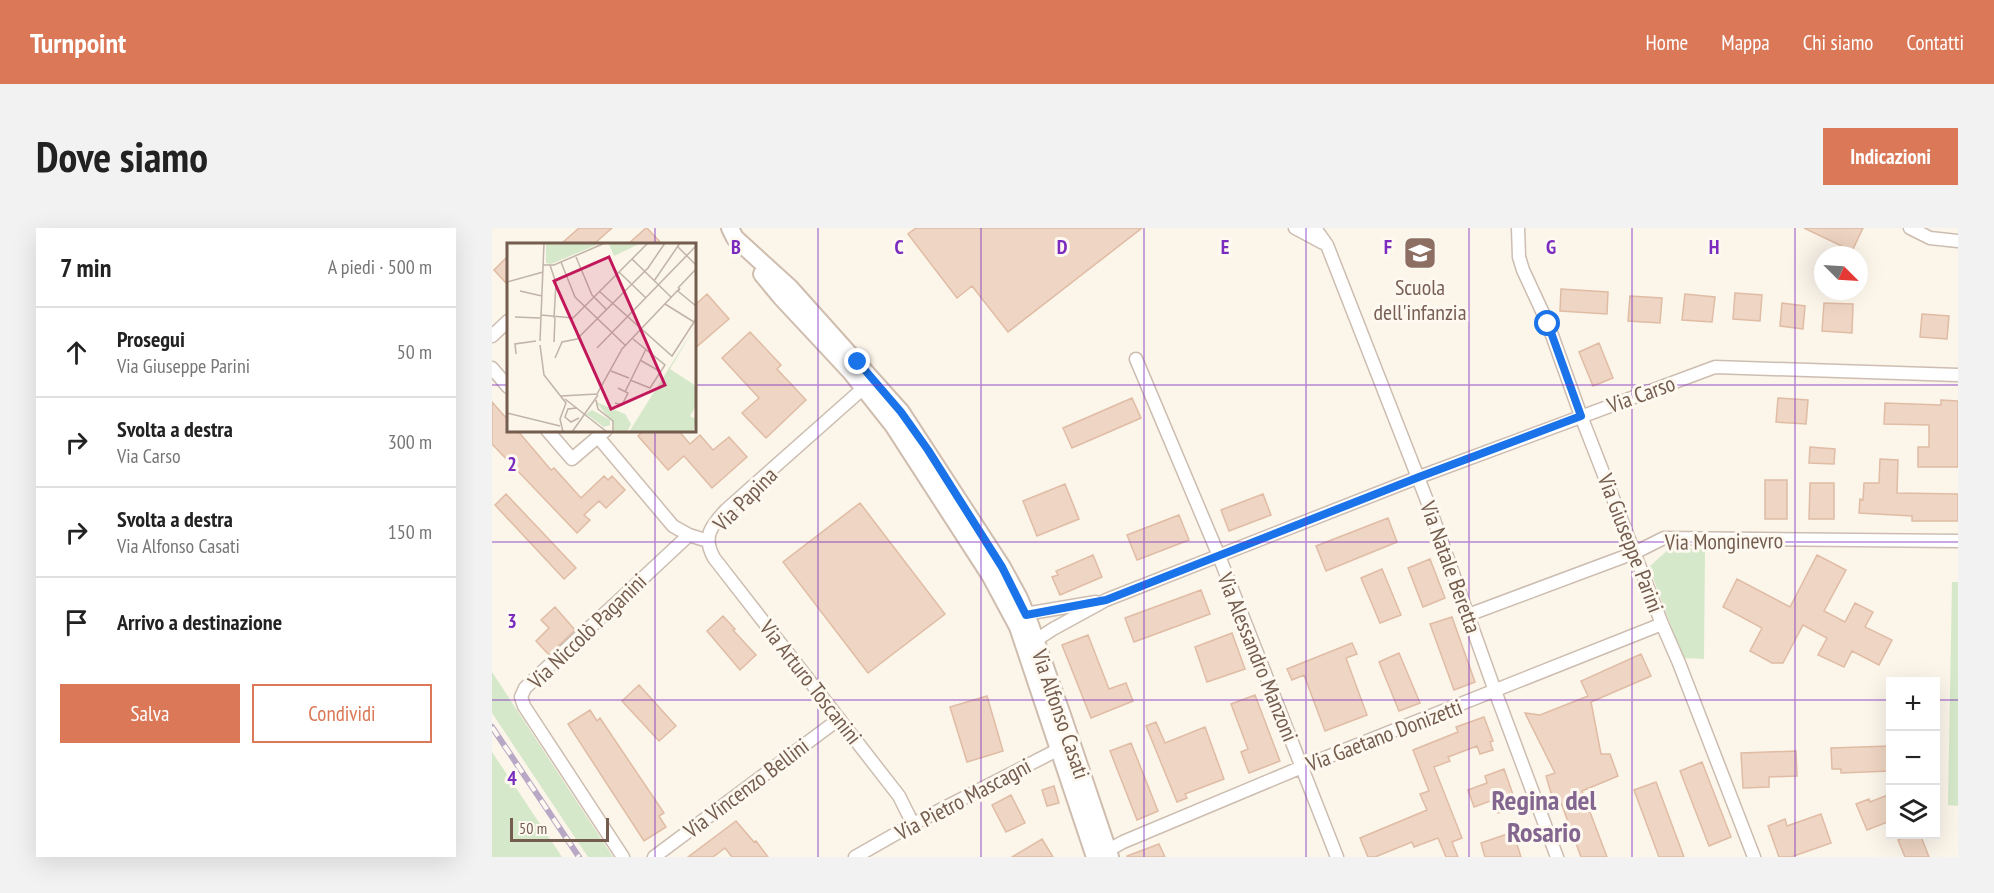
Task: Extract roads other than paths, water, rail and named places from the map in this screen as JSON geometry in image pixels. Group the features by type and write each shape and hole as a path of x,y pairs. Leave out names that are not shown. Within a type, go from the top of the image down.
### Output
{"main road":[{"name":"Via Alfonso Casati","path":"731,232 790,288 869,384 901,412 928,450 1002,567 1102,855"}],"street":[{"path":"1295,228 1327,246"},
{"name":"Via Natale Beretta","path":"1315,228 1327,246 1419,477 1495,692 1557,857"},
{"name":"Via Giuseppe Parini","path":"1518,228 1519,257 1523,270 1548,324 1581,416 1754,857"},
{"path":"1910,228 1930,238 1958,241"},
{"path":"492,336 507,322"},
{"name":"Via Alessandro Manzoni","path":"1136,359 1219,556 1337,857"},
{"name":"Via Carso","path":"1030,644 1106,600 1419,477 1715,367 1958,375"},
{"path":"492,368 507,386"},
{"name":"Via Papina","path":"549,432 572,459 602,434 674,526 689,535 708,541 714,524 726,510 869,384"},
{"name":"Via Niccolò Paganini","path":"623,857 524,706 521,697 525,688 689,535"},
{"name":"Via Monginevro","path":"1468,615 1634,553 1664,538 1958,541"},
{"name":"Via Arturo Toscanini","path":"708,541 714,558 899,796 913,824"},
{"name":"Via Carso","path":"1019,615 1106,600"},
{"name":"Via Gaetano Donizetti","path":"1102,855 1302,767 1662,624"},
{"name":"Via Vincenzo Bellini","path":"654,857 839,718"},
{"name":"Via Pietro Mascagni","path":"855,857 913,824 1065,746"}],"railway":[{"path":"492,727 579,857"}],"place":[{"name":"Scuola dell'infanzia","path":"1420,253"}],"district":[{"name":"Regina del Rosario","path":"1544,815"}]}
